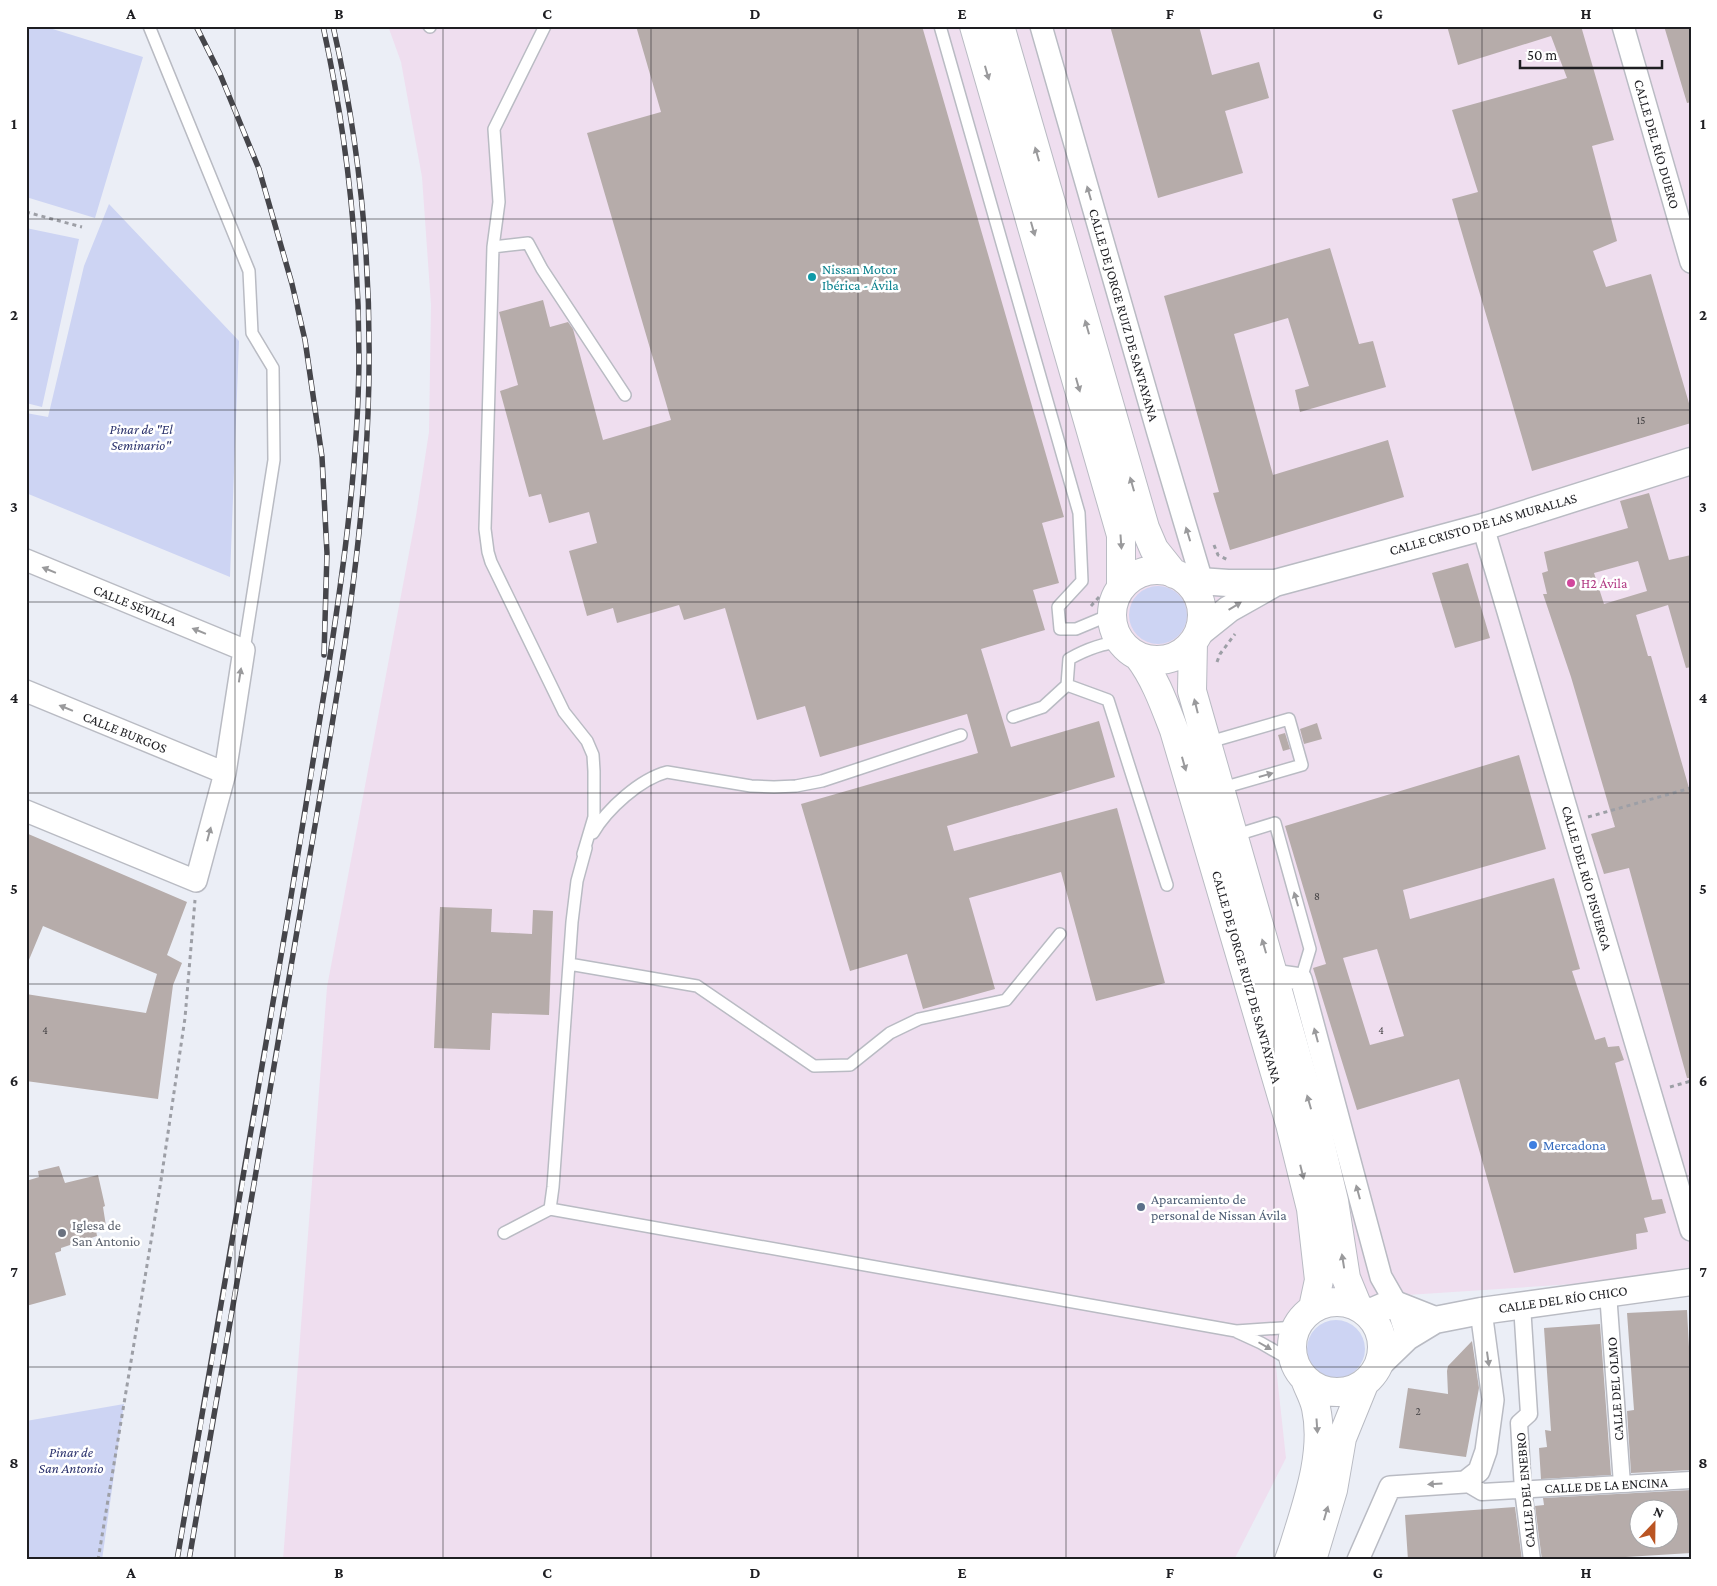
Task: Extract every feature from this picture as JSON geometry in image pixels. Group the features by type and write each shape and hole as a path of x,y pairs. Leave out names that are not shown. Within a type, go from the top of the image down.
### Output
{"highway":[{"path":"974,26 1121,535 1121,588"},
{"path":"1000,26 1145,528 1154,549 1190,584"},
{"path":"1112,614 1114,600 1121,588 1132,578 1145,572 1160,570 1190,584"},
{"name":"CALLE DE JORGE RUIZ DE SANTAYANA","path":"1190,584 1202,618 1196,637 1192,691 1318,1136 1334,1201 1346,1278 1363,1310 1378,1328 1382,1340 1382,1352 1342,1438 1333,1490 1312,1560"},
{"name":"CALLE DE JORGE RUIZ DE SANTAYANA","path":"1112,614 1114,629 1149,670 1174,730 1290,1124 1312,1218 1319,1280 1304,1318 1292,1338 1291,1350 1316,1408 1318,1432 1314,1475 1294,1549 1289,1560"},
{"path":"1130,649 1152,660 1168,659 1182,652 1196,637"},
{"path":"1304,1318 1327,1302 1343,1302 1363,1310"},
{"path":"1299,1371 1315,1387 1327,1391 1340,1392 1352,1390 1371,1374"}],"street":[{"name":"CALLE DE JORGE RUIZ DE SANTAYANA","path":"1041,26 1190,584"},
{"name":"CALLE DEL RÍO DUERO","path":"1623,26 1691,262"},
{"name":"CALLE CRISTO DE LAS MURALLAS","path":"1196,637 1229,609 1275,583 1483,526 1691,461"},
{"name":"CALLE DEL RÍO PISUERGA","path":"1483,526 1691,1230"},
{"name":"CALLE SEVILLA","path":"26,560 244,650"},
{"name":"CALLE CRISTO DE LAS MURALLAS","path":"1190,584 1275,583"},
{"path":"26,811 196,881 225,773 244,650"},
{"name":"CALLE BURGOS","path":"26,691 225,773"},
{"name":"CALLE DE JORGE RUIZ DE SANTAYANA","path":"1273,975 1301,979"},
{"path":"1301,979 1380,1277 1398,1305 1407,1337"},
{"name":"CALLE DEL RÍO CHICO","path":"1371,1374 1407,1337 1435,1320 1481,1311 1691,1282"},
{"name":"CALLE DEL OLMO","path":"1608,1293 1622,1484"},
{"path":"1363,1310 1398,1305 1435,1320"},
{"name":"CALLE DEL ENEBRO","path":"1522,1305 1529,1414 1519,1423 1523,1490 1532,1560"},
{"path":"1358,1560 1390,1487 1465,1482 1479,1471 1486,1451 1493,1400 1481,1311"},
{"name":"CALLE DE LA ENCINA","path":"1465,1482 1482,1492 1691,1480"}],"lane":[{"path":"149,26 249,271 252,333 272,368 274,460 244,650"},
{"path":"545,26 494,129 499,202 493,248 486,510 487,546 491,562 564,712 587,741 593,755 594,817 583,854 576,889 568,964 550,1209"},
{"path":"940,26 1079,513 1082,581 1058,607 1060,629 1076,628 1112,614"},
{"path":"493,248 528,244 542,269 625,395"},
{"path":"1013,718 1043,708 1068,685 1069,659 1100,645 1130,649"},
{"path":"1068,685 1108,700 1167,885"},
{"path":"1206,743 1289,719 1302,765 1219,788"},
{"path":"583,854 593,833 611,809 659,774 675,772 751,786 774,788 796,786 822,781 961,735"},
{"path":"1233,836 1275,823 1310,949 1301,979"},
{"path":"568,964 697,986 814,1066 850,1066 890,1033 919,1019 1006,1000 1060,934"},
{"path":"504,1232 550,1209 1236,1331 1260,1342 1299,1371"},
{"path":"1236,1331 1304,1318"}],"path":[{"path":"26,212 82,227"},
{"path":"1570,822 1691,788"},
{"path":"98,1560 160,1187 184,1028 196,881"}],"shaded area":[{"path":"388,26 1691,26 1691,1274 1667,1278 1392,1296 1299,1311 1275,1358 1286,1458 1234,1560 283,1560 327,987 416,516 429,432 431,305 422,177 401,62"}],"green space":[{"path":"26,26 43,26 143,57 95,218 26,197"},
{"name":"Pinar de \"El Seminario\"","path":"109,204 239,341 230,577 26,493 26,413 48,417 84,266"},
{"path":"26,228 79,239 42,407 26,403"},
{"path":"1152,586 1164,586 1179,594 1187,609 1187,621 1179,636 1164,644 1152,644 1137,636 1129,621 1129,609 1137,594"},
{"path":"1336,1320 1347,1322 1360,1333 1365,1349 1363,1360 1352,1373 1336,1378 1325,1376 1312,1365 1307,1349 1309,1338 1320,1325"},
{"name":"Pinar de San Antonio","path":"124,1404 102,1560 26,1560 26,1421"}],"building":[{"name":"Nissan Motor Ibérica - Ávila","path":"636,26 922,26 1064,517 1042,523 1059,583 1033,590 1045,630 981,649 1011,747 1099,721 1115,777 947,826 954,851 1117,808 1165,983 1096,1001 1061,872 969,898 995,989 923,1009 907,954 850,971 801,804 978,753 967,714 820,757 805,706 757,720 725,608 684,620 679,605 617,623 613,608 587,616 569,551 597,543 589,512 549,523 541,494 529,497 500,391 518,385 499,312 543,300 550,327 568,322 573,329 603,440 671,420 587,133 661,112"},
{"path":"1110,26 1199,26 1212,75 1259,62 1269,98 1225,111 1243,173 1158,198"},
{"path":"1447,26 1581,26 1614,140 1592,146 1617,241 1593,251 1606,287 1651,274 1691,410 1691,423 1532,471 1452,199 1478,192 1452,110 1567,78 1551,36 1458,65"},
{"path":"1664,26 1691,26 1691,102 1687,103"},
{"path":"1330,248 1359,344 1373,341 1386,387 1300,412 1295,390 1309,386 1288,318 1234,334 1273,475 1388,440 1404,497 1230,550 1213,493 1219,492 1164,296"},
{"path":"1649,493 1669,560 1691,555 1691,667 1686,668 1668,605 1636,615 1648,656 1651,656 1691,795 1691,1078 1687,1078 1629,868 1604,874 1591,834 1615,827 1571,677 1543,594 1547,594 1542,573 1548,571 1544,552 1628,528 1620,501","holes":["1638,561 1647,591 1604,604 1594,573"]},
{"path":"1468,563 1490,638 1455,648 1432,573"},
{"path":"1317,723 1322,739 1304,744 1300,729"},
{"path":"1285,733 1290,749 1283,751 1278,735"},
{"path":"1519,755 1546,849 1403,890 1410,919 1554,878 1580,969 1572,971 1595,1040 1605,1037 1608,1047 1619,1046 1624,1060 1615,1063 1652,1200 1662,1199 1666,1213 1644,1218 1648,1232 1636,1234 1637,1249 1514,1273 1459,1079 1357,1110 1313,968 1326,964 1285,826","holes":["1377,949 1404,1036 1370,1045 1343,958"]},
{"path":"26,833 187,902 167,955 182,963 173,985 158,1099 26,1081 26,994 146,1013 157,974 43,926 26,967"},
{"path":"440,907 492,909 491,932 532,934 533,910 553,911 549,1015 492,1013 490,1050 434,1048"},
{"name":"Iglesa de San Antonio","path":"59,1166 65,1183 98,1175 105,1206 103,1207 106,1226 96,1230 97,1236 61,1248 61,1251 55,1253 66,1295 26,1306 26,1181 39,1177 38,1171"},
{"path":"1687,1310 1691,1384 1691,1470 1631,1473 1627,1411 1634,1410 1627,1313"},
{"path":"1600,1324 1611,1475 1541,1479 1539,1448 1547,1447 1545,1430 1551,1431 1544,1328"},
{"path":"1472,1341 1479,1388 1466,1457 1399,1448 1408,1388 1448,1394 1448,1366"},
{"path":"1691,1490 1691,1553 1577,1560 1542,1560 1535,1506 1544,1505 1543,1498"},
{"path":"1515,1507 1522,1560 1408,1560 1405,1515"}],"railway":[{"path":"196,26 220,74 259,169 292,284 305,340 322,457 327,553 324,655"},
{"path":"177,1560 247,1157 328,669 353,476 359,359 357,275 345,150 323,26"},
{"path":"189,1560 335,708 352,590 365,472 369,364 367,267 358,170 343,74 333,26"}],"place":[{"name":"Nissan Motor Ibérica - Ávila","path":"812,277"},
{"name":"H2 Ávila","path":"1571,583"},
{"name":"Mercadona","path":"1533,1145"},
{"name":"Aparcamiento de personal de Nissan Ávila","path":"1141,1207"},
{"name":"Iglesa de San Antonio","path":"62,1233"}]}
